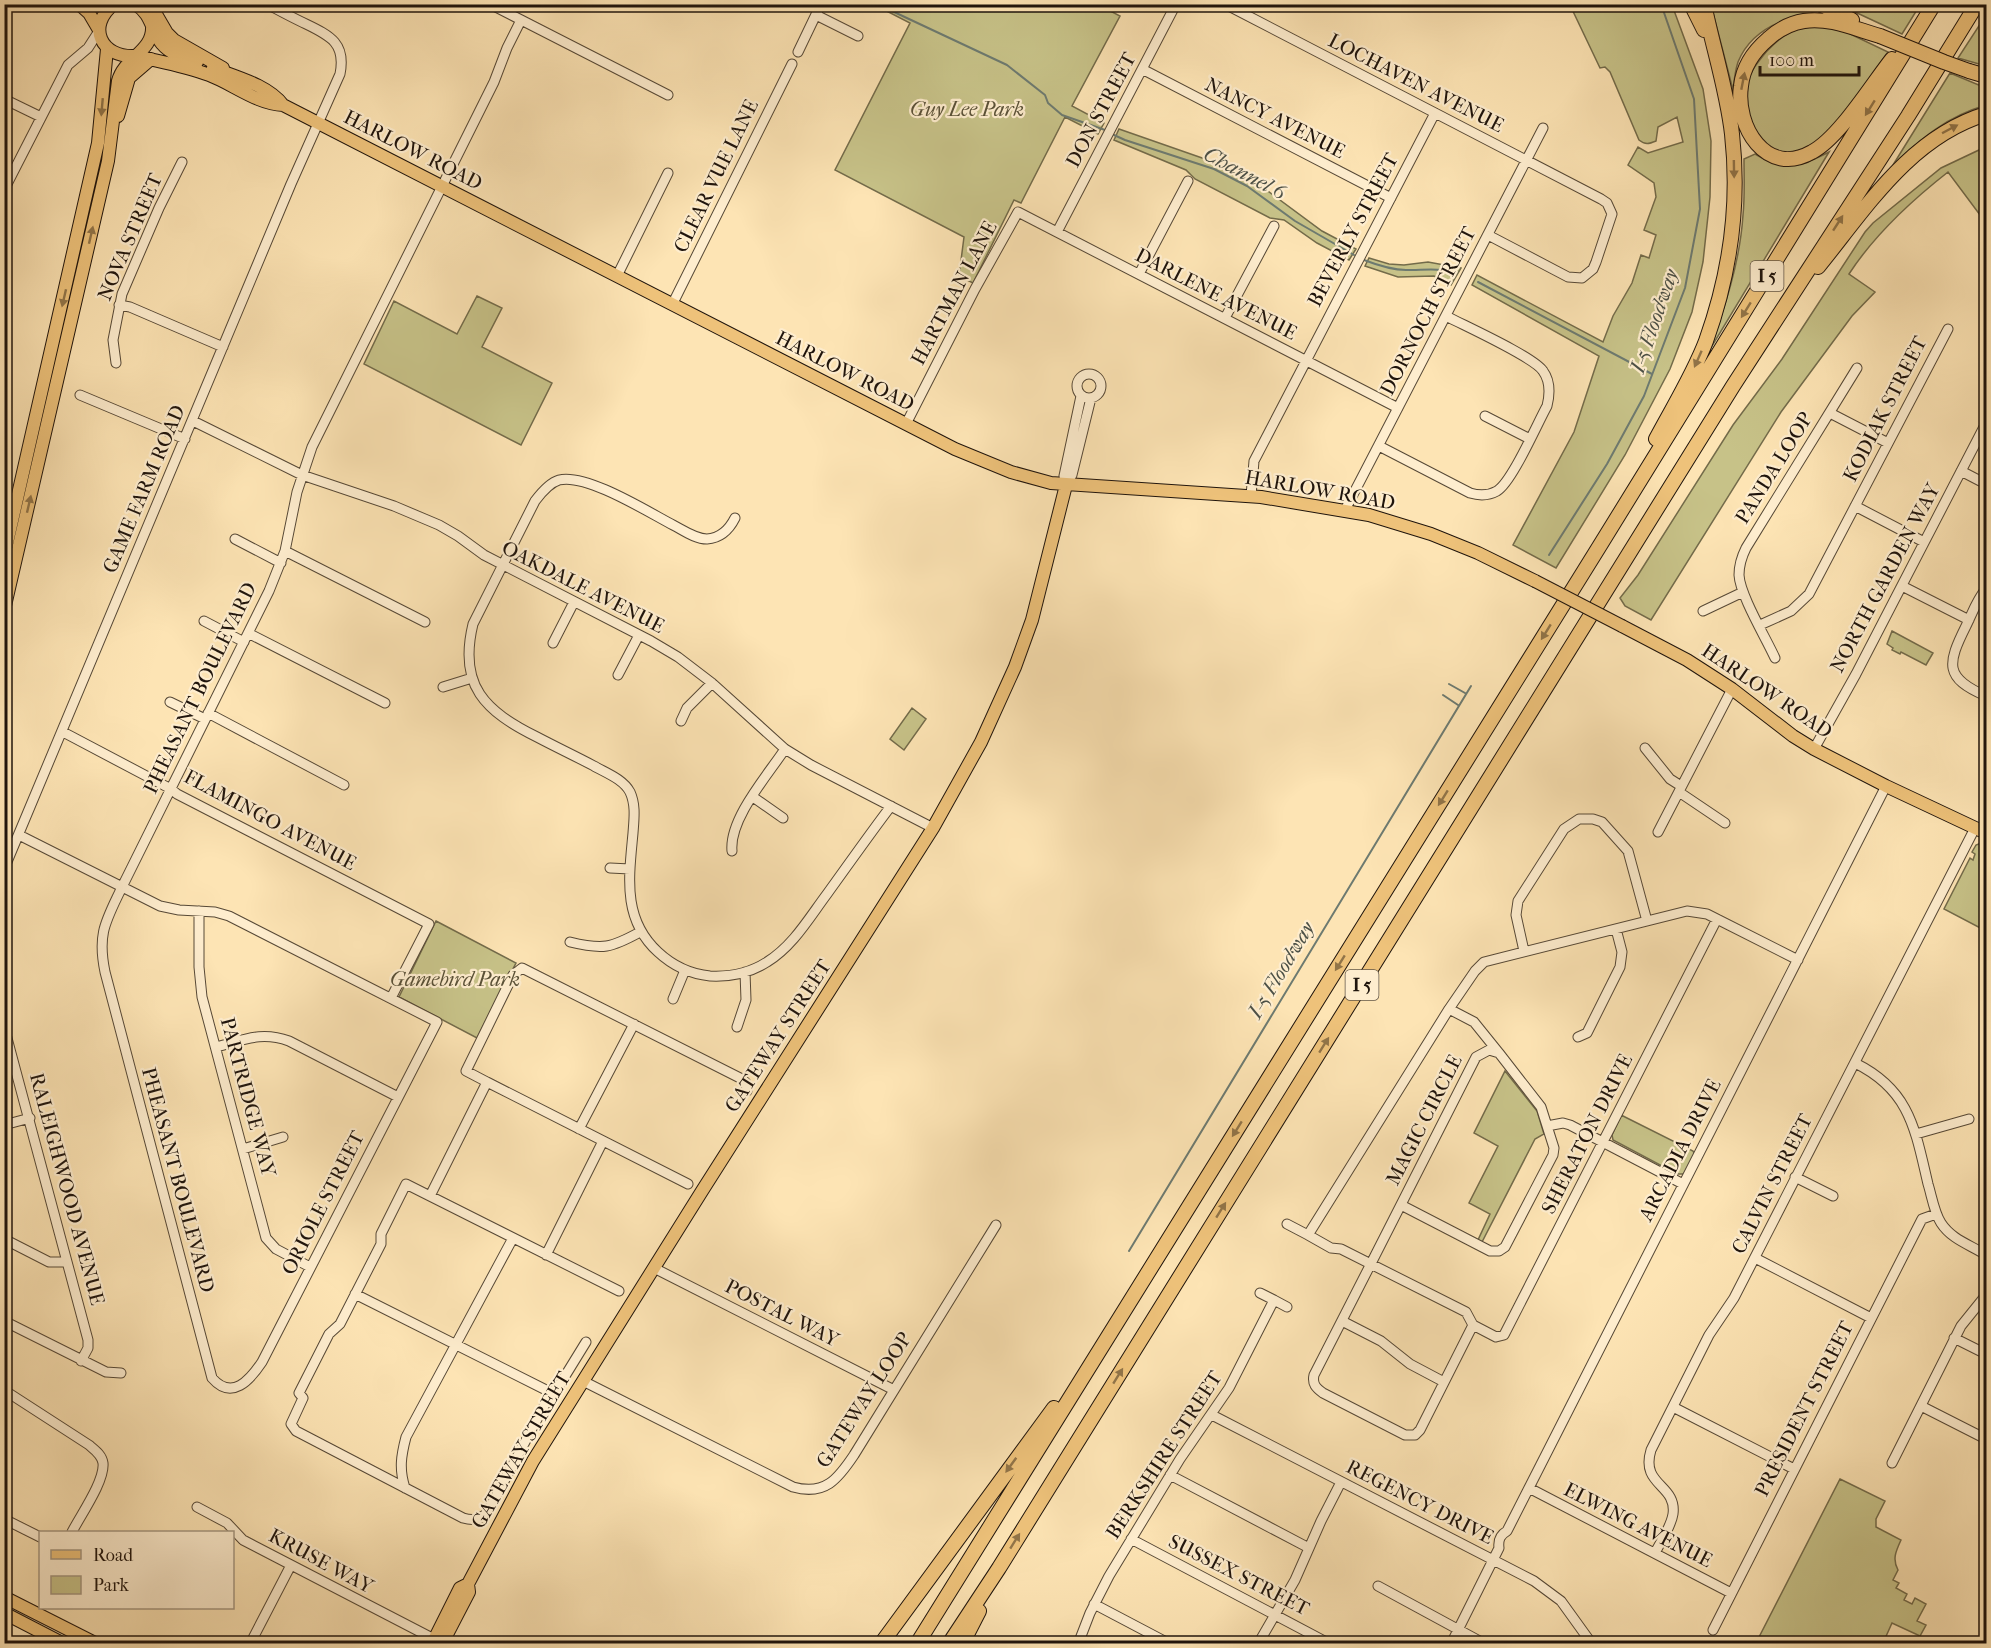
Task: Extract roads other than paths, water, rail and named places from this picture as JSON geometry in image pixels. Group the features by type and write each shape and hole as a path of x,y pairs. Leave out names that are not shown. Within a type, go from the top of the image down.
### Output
{"highway":[{"path":"1691,4 1713,48"},
{"path":"1599,547 1693,370 1705,342 1726,273 1734,217 1734,158 1728,111 1704,4"},
{"path":"1820,4 1880,36"},
{"path":"1933,4 1834,135 1824,144 1812,153 1790,159 1772,155 1757,144 1743,121 1740,100 1744,72 1755,51 1772,35 1804,21 1838,23 1880,36 1944,62 1986,75"},
{"name":"I 5","path":"917,1644 1599,547 1933,4"},
{"name":"I 5","path":"949,1644 999,1568 1771,325 1908,116 1977,4"},
{"path":"1771,325 1906,162 1938,135 1986,114"},
{"path":"881,1644 1053,1409 1087,1370"},
{"path":"962,1644 990,1593 999,1568"},
{"path":"871,1644 915,1597"}],"main road":[{"path":"79,4 89,13 107,49 120,56 135,56 193,69 212,75 271,104 283,105"},
{"path":"99,31 102,19 114,4"},
{"path":"135,4 145,12 167,49 243,80 276,96 283,105"},
{"path":"4,610 108,161 120,74 149,43 153,7"},
{"path":"153,7 167,33 174,40 243,80"},
{"path":"4,556 98,143 107,49"},
{"path":"111,134 129,78 151,59"},
{"name":"HARLOW ROAD","path":"283,105 994,467 1066,485 1251,496 1345,510 1389,520 1478,553 1687,660 1732,689 1793,736 1814,749 1886,786 1981,830"},
{"name":"GATEWAY STREET","path":"436,1641 469,1592 468,1584 529,1469 933,828 981,742 1015,667 1039,596 1066,485"},
{"path":"4,1597 97,1644"},
{"path":"4,1613 64,1644"}],"street":[{"name":"GAME FARM ROAD","path":"4,868 340,74 341,56 337,44 328,35 267,4"},
{"path":"490,4 668,95"},
{"path":"798,52 821,4"},
{"name":"DON STREET","path":"1058,232 1176,4"},
{"name":"LOCHAVEN AVENUE","path":"1226,4 1601,199 1610,208 1611,220 1593,270 1582,278 1568,277 1488,235"},
{"path":"816,15 858,36"},
{"name":"PHEASANT BOULEVARD","path":"230,1389 217,1384 212,1378 102,956 103,928 280,564 302,476 312,447 494,82 521,20"},
{"path":"4,190 68,65 88,48 99,31"},
{"path":"88,48 107,49"},
{"name":"CLEAR VUE LANE","path":"672,305 792,64"},
{"name":"NANCY AVENUE","path":"1142,69 1391,198"},
{"path":"4,99 41,117"},
{"name":"BEVERLY STREET","path":"1251,496 1254,460 1435,113"},
{"name":"DORNOCH STREET","path":"1345,510 1543,129"},
{"name":"NOVA STREET","path":"116,363 113,340 122,294 154,218 182,162"},
{"path":"617,276 668,173"},
{"path":"1139,274 1188,181"},
{"name":"DARLENE AVENUE","path":"1018,212 1398,408"},
{"name":"HARTMAN LANE","path":"906,424 975,289 1018,212"},
{"path":"1225,318 1274,226"},
{"path":"119,305 130,307 223,347"},
{"path":"1379,446 1479,496 1498,490 1505,484 1530,439 1547,406 1550,395 1545,373 1531,360 1446,316"},
{"name":"KODIAK STREET","path":"1760,625 1791,611 1809,594 1947,329"},
{"name":"PANDA LOOP","path":"1775,658 1743,592 1739,573 1743,554 1857,368"},
{"path":"80,395 185,439"},
{"name":"GATEWAY STREET","path":"1066,485 1072,475 1086,397"},
{"path":"1830,413 1888,443"},
{"path":"1485,416 1530,439"},
{"name":"OAKDALE AVENUE","path":"193,421 302,476 394,506 439,525 502,565 678,657 712,683 785,749 811,765 933,828"},
{"name":"NORTH GARDEN WAY","path":"1814,749 1856,674 1986,423"},
{"path":"1961,471 1986,484"},
{"path":"735,519 730,528 721,535 707,539 697,537 596,485 576,480 558,480 545,489 535,501 473,624 468,659 472,678 482,697 503,718 612,776 630,792 635,814 630,869 632,912 640,932 666,959 685,970 726,976 745,972 767,962 793,940 891,806"},
{"name":"KODIAK STREET","path":"1855,506 1924,543"},
{"path":"235,539 280,564"},
{"path":"285,551 425,622"},
{"path":"1902,586 1969,620"},
{"path":"1986,589 1953,654 1952,666 1956,676 1963,684 1986,696"},
{"path":"1703,610 1743,592"},
{"path":"553,643 574,602"},
{"path":"204,621 246,638 385,703"},
{"path":"618,675 639,635"},
{"path":"443,687 472,678"},
{"path":"681,721 687,708 712,683"},
{"path":"1658,832 1732,689"},
{"path":"170,702 206,716 344,785"},
{"name":"FLAMINGO AVENUE","path":"63,732 177,794 429,924 392,998"},
{"path":"1645,748 1680,789 1725,823"},
{"path":"732,851 731,840 739,819 785,749"},
{"name":"ARCADIA DRIVE","path":"1451,1644 1499,1548 1498,1542 1502,1534 1507,1531 1886,786"},
{"path":"753,797 783,818"},
{"path":"1524,951 1515,913 1518,901 1564,829 1579,819 1593,819 1602,822 1628,851 1647,921"},
{"name":"CALVIN STREET","path":"1655,1553 1671,1521 1673,1508 1668,1493 1651,1475 1649,1457 1709,1335 1731,1304 1854,1063 1981,830"},
{"path":"19,835 160,906 179,910 215,912 229,916 392,998"},
{"path":"610,868 630,869"},
{"name":"PARTRIDGE WAY","path":"199,911 199,967 202,997 266,1238 276,1249 310,1268"},
{"path":"1308,1235 1449,1009 1484,962 1692,911 1717,919 1798,960"},
{"name":"SHERATON DRIVE","path":"1473,1325 1496,1337 1504,1335 1717,919"},
{"path":"1578,1037 1587,1033 1620,967 1622,952 1616,929"},
{"path":"570,942 604,948 620,943 640,932"},
{"path":"688,1184 466,1071 513,975 522,968 742,1079 746,1083 747,1091"},
{"path":"673,999 685,970"},
{"path":"737,1027 746,1000 745,972"},
{"name":"ORIOLE STREET","path":"230,1389 246,1381 262,1362 436,1022 392,998"},
{"path":"1401,1205 1486,1250 1499,1251 1506,1245 1554,1148 1539,1105 1474,1022 1449,1009"},
{"path":"579,1129 634,1024"},
{"name":"RALEIGHWOOD AVENUE","path":"4,1027 88,1340 88,1348 81,1361"},
{"path":"216,1047 257,1036 273,1035 398,1097"},
{"name":"MAGIC CIRCLE","path":"1444,1382 1420,1430 1412,1436 1405,1435 1319,1390 1314,1383 1314,1376 1476,1057 1489,1050 1499,1053"},
{"path":"1854,1063 1874,1074 1892,1089 1905,1107 1916,1134 1936,1214 1941,1224 1953,1236 1986,1255"},
{"path":"430,1196 487,1082"},
{"path":"4,1125 30,1118"},
{"path":"1916,1134 1968,1119"},
{"path":"1547,1126 1566,1124 1683,1184"},
{"path":"243,1149 283,1137"},
{"path":"546,1255 603,1141"},
{"path":"1795,1177 1833,1196"},
{"path":"586,1342 554,1394 549,1397 487,1513 481,1518 472,1520 463,1518 296,1431 291,1424 303,1398 299,1393 329,1334 340,1324 381,1244 381,1234 406,1184 619,1291"},
{"name":"PRESIDENT STREET","path":"1713,1630 1922,1219 1936,1214"},
{"path":"1287,1224 1331,1248 1339,1248 1466,1312 1473,1325 1444,1382 1404,1361 1381,1341 1342,1321"},
{"name":"GATEWAY LOOP","path":"583,1381 793,1488 804,1490 830,1484 838,1478 996,1225"},
{"path":"405,1488 400,1471 406,1437 513,1238"},
{"path":"4,1239 48,1262 67,1262"},
{"path":"1755,1258 1871,1318"},
{"name":"POSTAL WAY","path":"654,1268 894,1390"},
{"path":"1260,1293 1287,1307"},
{"path":"355,1294 554,1394"},
{"path":"1892,1463 1954,1338 1966,1318 1986,1295"},
{"name":"BERKSHIRE STREET","path":"1078,1644 1094,1604 1131,1539 1236,1376 1274,1300"},
{"path":"4,1321 81,1361 106,1372 121,1373"},
{"path":"1954,1338 1986,1354"},
{"path":"4,1390 89,1445 100,1455 103,1464 101,1477 73,1531"},
{"path":"1921,1406 1986,1439"},
{"path":"1672,1407 1794,1469"},
{"name":"REGENCY DRIVE","path":"1212,1415 1534,1581 1555,1596 1570,1611 1592,1644"},
{"path":"1170,1476 1309,1548"},
{"path":"1258,1644 1294,1580 1341,1482"},
{"name":"ELWING AVENUE","path":"1529,1488 1731,1593"},
{"name":"KRUSE WAY","path":"197,1507 227,1523 243,1540 436,1641"},
{"path":"4,1519 39,1537"},
{"name":"SUSSEX STREET","path":"1131,1539 1330,1644"},
{"path":"250,1644 291,1565"},
{"path":"1378,1586 1485,1644"},
{"path":"1094,1604 1168,1643"}],"waterway":[{"name":"Channel 6","path":"877,4 1007,65 1045,95 1048,103 1062,115 1105,130"},
{"name":"I-5 Floodway","path":"1549,555 1607,464 1644,396 1685,288 1700,209 1694,99 1661,4"},
{"name":"Channel 6","path":"1114,135 1214,169 1247,186 1295,221 1354,255"},
{"name":"Channel 6","path":"1364,260 1395,269 1454,271"},
{"name":"Channel 6","path":"1478,282 1652,374"},
{"name":"I-5 Floodway","path":"1449,684 1465,693"},
{"name":"I-5 Floodway","path":"1129,1251 1471,686"},
{"name":"I-5 Floodway","path":"1443,695 1458,705"}],"park label":[{"name":"Guy Lee Park","path":"967,109"},
{"name":"Gamebird Park","path":"455,979"}]}
